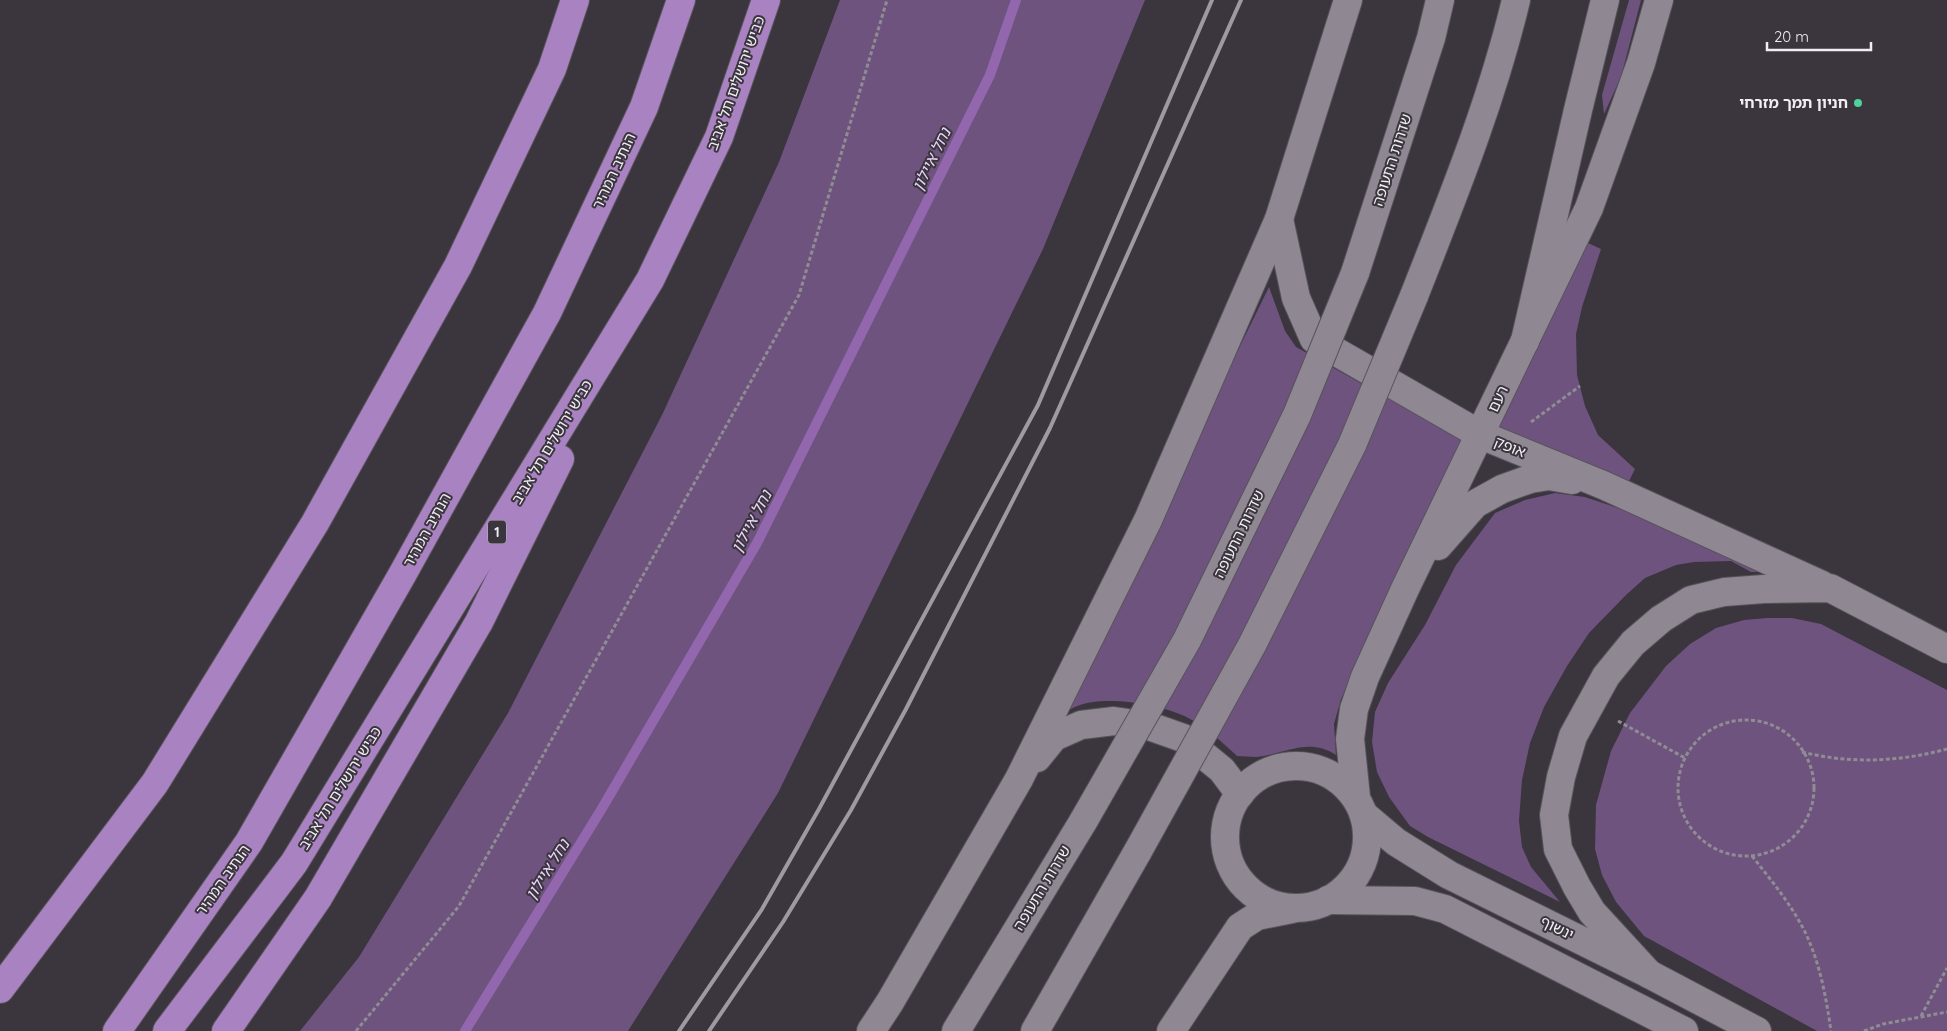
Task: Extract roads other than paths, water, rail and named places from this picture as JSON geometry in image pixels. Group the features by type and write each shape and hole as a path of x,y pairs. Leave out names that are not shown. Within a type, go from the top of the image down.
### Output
{"highway":[{"path":"0,989 155,783 315,523 458,266 552,69 575,0"},
{"name":"הנתיב המהיר","path":"117,1031 250,842 547,313 644,107 681,0"},
{"name":"כביש ירושלים תל אביב","path":"167,1031 294,863 650,280 719,137 766,0"},
{"path":"226,1031 318,898 479,622 650,280"}],"street":[{"path":"871,1031 890,1002 1019,779 1148,520 1279,219 1348,0"},
{"name":"שדרות התעופה","path":"956,1031 1084,820 1187,640 1297,415 1355,273 1431,38 1440,0"},
{"path":"1035,1031 1138,851 1252,645 1343,462 1443,224 1503,53 1516,0"},
{"path":"1525,341 1605,0"},
{"name":"רעם","path":"1360,806 1350,739 1354,709 1365,677 1589,208 1641,63 1660,0"},
{"name":"אופק","path":"1279,219 1296,298 1314,339 1481,435 1603,485 1830,588 1947,649"},
{"path":"1406,589 1452,529 1475,504 1502,489 1530,479 1549,476 1603,485"},
{"path":"1649,974 1592,912 1558,849 1554,815 1560,777 1573,736 1606,676 1633,643 1661,619 1691,600 1724,592 1830,588"},
{"path":"1019,779 1054,737 1081,725 1114,721 1149,726 1182,738 1222,770 1240,794"},
{"path":"1171,1031 1240,928 1257,916 1307,907 1328,900 1345,889 1357,873 1365,855 1367,835 1360,806 1343,783 1327,772 1308,766 1289,766 1270,770 1253,780 1240,794 1230,812 1225,832 1227,853 1235,872 1248,889 1265,901 1278,907 1295,908"},
{"name":"ינשוף","path":"1360,806 1396,842 1449,875 1649,974 1757,1031"},
{"path":"1328,900 1416,901 1445,909 1684,1031"}],"waterway":[{"name":"נחל איילון","path":"465,1031 601,810 757,543 990,75 1016,0"}],"railway":[{"path":"679,1031 762,909 819,809 1038,405 1212,0"},
{"path":"709,1031 783,922 851,810 906,709 1050,428 1241,0"}],"place":[{"name":"חניון תמך מזרחי","path":"1858,103"}]}
